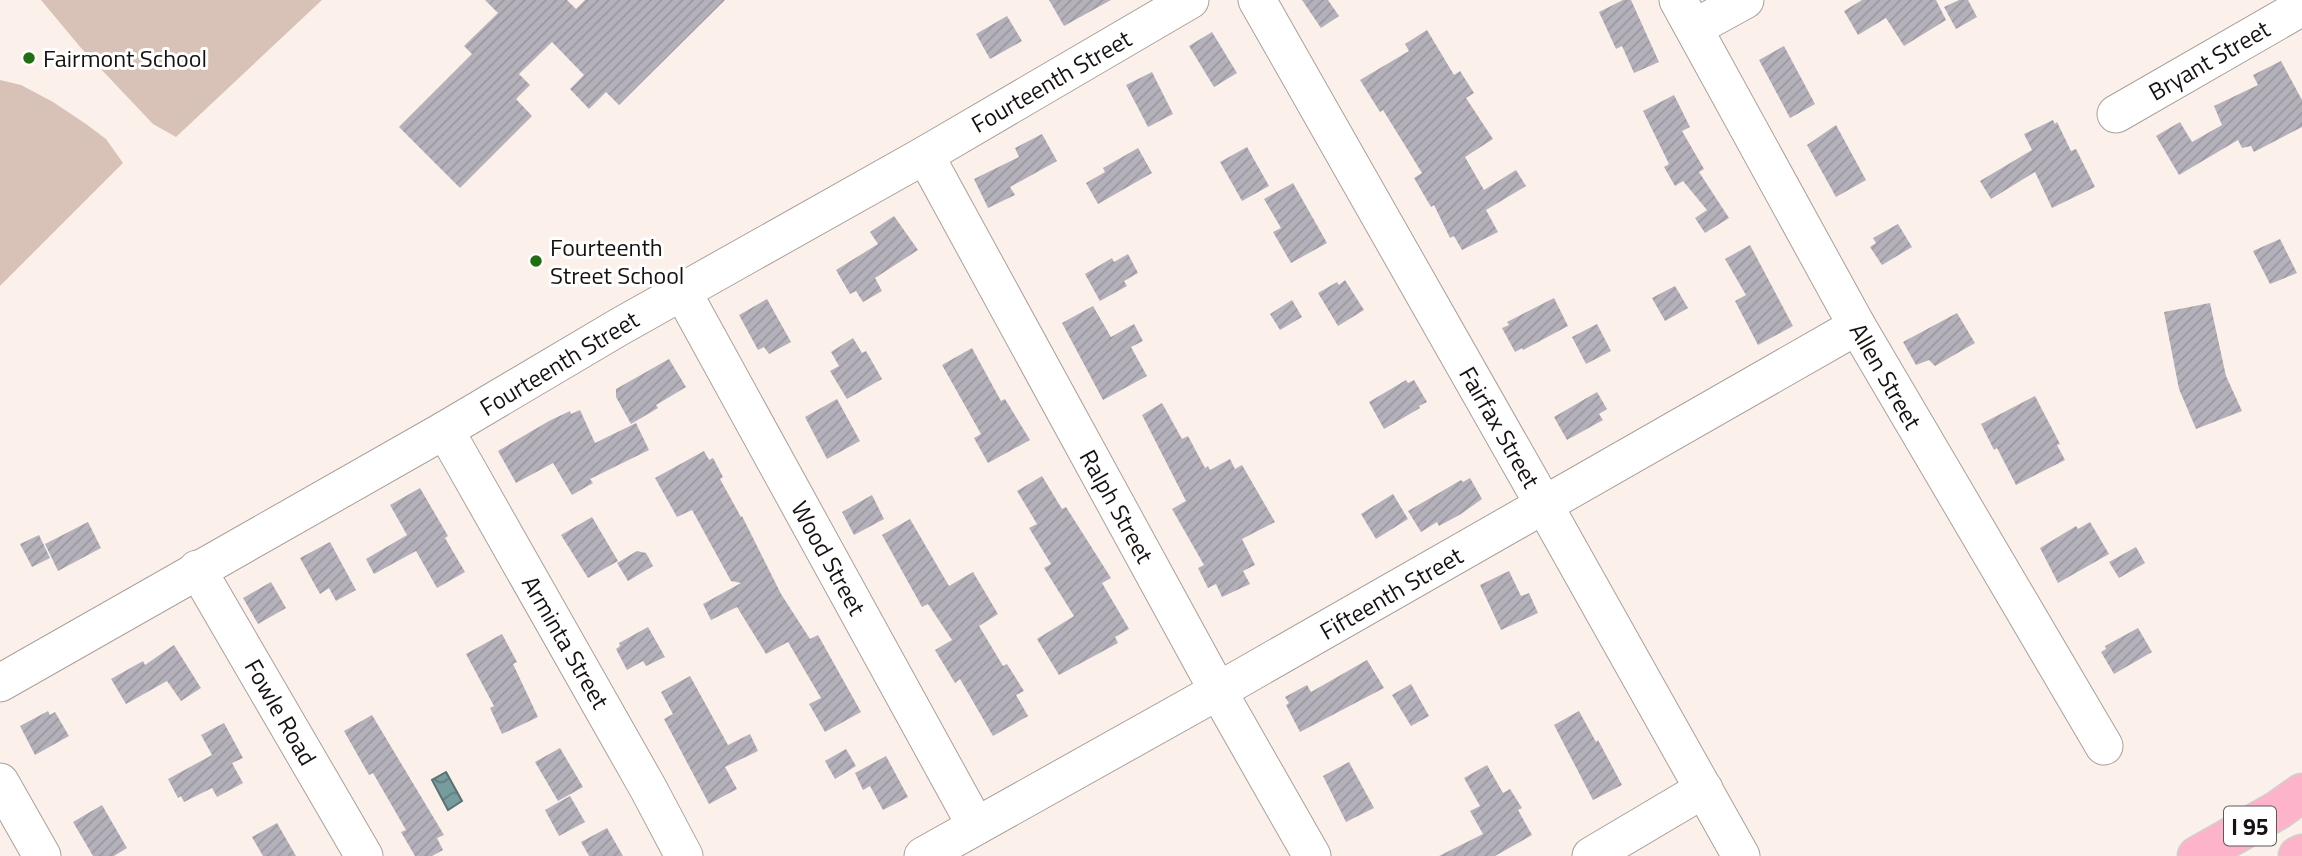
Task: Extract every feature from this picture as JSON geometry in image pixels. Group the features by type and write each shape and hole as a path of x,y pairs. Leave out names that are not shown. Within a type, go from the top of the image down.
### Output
{"highway":[{"name":"I 95","path":"2197,856 2278,810 2302,793"}],"street":[{"name":"Fourteenth Street","path":"0,683 445,430 682,291 925,155 1190,0"},
{"name":"Fairfax Street","path":"1256,0 1741,856"},
{"path":"1686,14 1745,0"},
{"name":"Bryant Street","path":"2116,114 2302,7"},
{"name":"Allen Street","path":"1686,14 1857,326 2104,746"},
{"name":"Ralph Street","path":"925,155 1218,691 1312,856"},
{"name":"Wood Street","path":"682,291 976,826"},
{"name":"Fifteenth Street","path":"923,856 1857,326"},
{"name":"Arminta Street","path":"445,430 684,856"},
{"name":"Fowle Road","path":"197,569 363,856"},
{"path":"0,782 42,856"},
{"path":"1591,856 1704,789"}],"shaded area":[{"path":"41,0 322,0 176,137 153,124 81,48"},
{"path":"0,80 21,85 86,124 106,139 123,163 0,286"}],"water":[{"path":"446,772 462,801 448,810 432,780"}],"building":[{"path":"485,0 567,0 576,9 585,0 725,0 619,105 606,92 589,109 570,89 584,75 552,42 519,74 530,85 516,99 532,116 460,188 399,127 472,54 464,46 498,13"},
{"path":"1049,0 1111,0 1064,26"},
{"path":"1302,0 1328,0 1339,16 1321,28"},
{"path":"1623,0 1631,0 1659,62 1634,73 1622,46 1616,49 1599,12"},
{"path":"1862,0 1936,0 1946,20 1904,46 1886,18 1858,35 1844,11"},
{"path":"1959,0 1968,0 1977,17 1956,29 1944,7"},
{"path":"1007,16 1022,41 990,59 976,34"},
{"path":"1427,30 1454,75 1460,71 1474,93 1466,98 1493,139 1465,157 1484,190 1516,170 1526,186 1486,210 1498,232 1462,250 1454,236 1450,238 1434,205 1431,207 1414,178 1422,173 1383,110 1380,112 1360,80 1409,51 1405,44"},
{"path":"1212,32 1237,73 1214,87 1189,46"},
{"path":"1784,46 1815,104 1790,118 1759,60"},
{"path":"2281,61 2302,100 2302,127 2254,152 2251,146 2242,148 2238,140 2179,175 2156,136 2180,122 2192,142 2222,125 2214,106 2258,85 2253,75"},
{"path":"1152,72 1173,114 1148,127 1126,85"},
{"path":"1674,95 1690,127 1682,131 1704,169 1699,172 1729,218 1705,233 1695,218 1707,210 1683,181 1675,186 1664,167 1669,164 1643,111"},
{"path":"2053,120 2055,124 2057,122 2071,151 2076,149 2095,187 2052,208 2035,172 1991,199 1980,181 2032,150 2024,134"},
{"path":"1836,125 1866,180 1836,197 1807,145"},
{"path":"1042,134 1057,161 1010,187 1015,195 988,208 974,179 1019,157 1015,148"},
{"path":"1247,147 1269,186 1242,201 1220,162"},
{"path":"1138,148 1152,173 1098,204 1086,183 1105,172 1103,168"},
{"path":"1293,183 1327,243 1291,263 1273,232 1281,228 1264,199"},
{"path":"894,216 918,250 875,278 882,291 863,302 856,291 850,294 836,270 878,244 870,232"},
{"path":"1898,224 1912,247 1882,265 1870,247 1876,243 1873,238"},
{"path":"2280,239 2297,273 2270,284 2253,251"},
{"path":"1750,245 1793,326 1758,345 1735,301 1746,295 1725,259"},
{"path":"1128,254 1138,273 1124,281 1127,286 1100,301 1085,274 1112,258 1114,262"},
{"path":"1345,280 1364,310 1338,326 1318,293"},
{"path":"1675,286 1688,308 1665,321 1652,298"},
{"path":"1554,298 1568,326 1515,352 1502,328 1509,325 1507,322"},
{"path":"767,299 791,342 769,354 764,347 758,350 739,315"},
{"path":"1292,300 1302,317 1280,330 1270,314"},
{"path":"2210,303 2226,376 2242,411 2196,429 2179,389 2164,312"},
{"path":"1093,306 1111,337 1134,324 1143,341 1131,347 1147,376 1103,400 1062,323"},
{"path":"1957,313 1975,343 1935,366 1929,360 1916,365 1903,342"},
{"path":"1597,324 1611,351 1586,364 1572,337"},
{"path":"853,338 862,353 866,351 882,379 847,399 830,371 839,366 831,352"},
{"path":"972,348 1001,401 1005,399 1030,440 988,463 974,438 981,434 942,365"},
{"path":"669,359 686,387 631,424 616,397 616,389"},
{"path":"1406,380 1408,383 1414,380 1427,402 1384,429 1369,402"},
{"path":"1597,392 1607,409 1599,414 1603,420 1567,440 1554,417"},
{"path":"2035,396 2060,444 2057,445 2065,460 2016,485 1981,424"},
{"path":"837,399 860,441 827,459 805,417"},
{"path":"1162,403 1182,439 1188,436 1205,468 1208,466 1210,470 1230,459 1235,469 1242,465 1275,522 1242,539 1255,565 1243,571 1250,584 1222,597 1216,584 1208,588 1198,568 1204,565 1172,509 1186,501 1142,415"},
{"path":"580,410 595,443 636,423 649,450 590,479 593,483 572,495 553,463 516,483 498,451 549,421 570,411 571,414"},
{"path":"704,451 709,460 713,458 723,477 720,479 781,594 810,639 818,635 861,712 825,732 809,704 821,698 788,642 766,654 737,607 711,620 703,604 741,583 731,581 692,510 677,517 655,478"},
{"path":"1042,476 1062,509 1066,507 1111,578 1102,583 1129,629 1115,637 1118,643 1059,675 1037,639 1074,616 1044,568 1051,564 1029,528 1037,524 1017,491"},
{"path":"1470,478 1482,499 1439,526 1437,522 1421,532 1408,511 1461,480 1463,482"},
{"path":"420,488 465,572 437,588 416,551 374,574 366,559 407,535 390,505"},
{"path":"1393,494 1408,519 1376,539 1361,514"},
{"path":"872,495 884,519 854,535 842,512"},
{"path":"592,517 618,561 588,578 561,535"},
{"path":"910,519 949,586 973,572 998,614 979,626 1003,666 1007,664 1024,691 1016,695 1028,716 993,736 960,679 955,683 935,650 952,640 928,604 922,607 882,535"},
{"path":"88,522 101,548 58,571 45,544"},
{"path":"2090,522 2109,554 2058,583 2040,548 2076,526 2078,529"},
{"path":"39,535 50,558 32,567 20,544"},
{"path":"330,542 356,590 336,601 329,588 320,594 300,558"},
{"path":"2136,547 2145,563 2119,578 2109,562"},
{"path":"637,551 646,553 653,566 628,581 617,563"},
{"path":"1509,571 1521,596 1529,593 1538,613 1501,630 1480,585"},
{"path":"271,582 286,608 258,624 243,598"},
{"path":"648,627 665,657 646,666 643,661 627,670 616,649 620,646 619,643"},
{"path":"2138,628 2152,652 2114,674 2101,652 2106,649 2105,646"},
{"path":"502,634 517,662 513,664 538,717 502,734 490,708 494,706 466,654"},
{"path":"174,645 201,688 181,701 167,681 126,704 111,679 143,661 145,665"},
{"path":"1367,660 1384,688 1300,732 1286,705 1289,703 1285,697 1307,685 1311,692"},
{"path":"690,676 728,745 750,734 758,751 725,767 737,789 709,804 664,719 673,714 661,692"},
{"path":"1411,684 1429,716 1411,726 1392,695"},
{"path":"48,711 50,715 55,712 69,736 35,755 20,726"},
{"path":"1579,711 1622,785 1593,800 1554,725"},
{"path":"372,715 444,835 437,838 443,850 432,856 415,856 401,832 406,830 373,773 369,775 344,731"},
{"path":"224,723 243,758 232,763 243,783 217,797 212,788 184,802 181,796 178,798 168,779 212,755 201,735"},
{"path":"560,748 583,787 558,801 535,762"},
{"path":"846,749 856,766 835,779 825,761"},
{"path":"886,756 908,797 883,810 870,786 863,790 855,773"},
{"path":"1349,762 1374,808 1346,822 1323,776"},
{"path":"1487,765 1503,793 1510,789 1522,808 1518,810 1532,835 1495,856 1439,856 1483,834 1470,811 1480,806 1464,778"},
{"path":"570,796 585,822 559,836 545,810"},
{"path":"102,805 127,848 114,856 93,856 73,822"},
{"path":"277,823 296,856 263,856 252,837"},
{"path":"607,828 623,856 589,856 581,842"}],"place":[{"name":"Fairmont School","path":"29,58"},
{"name":"Fourteenth Street School","path":"536,261"}]}
